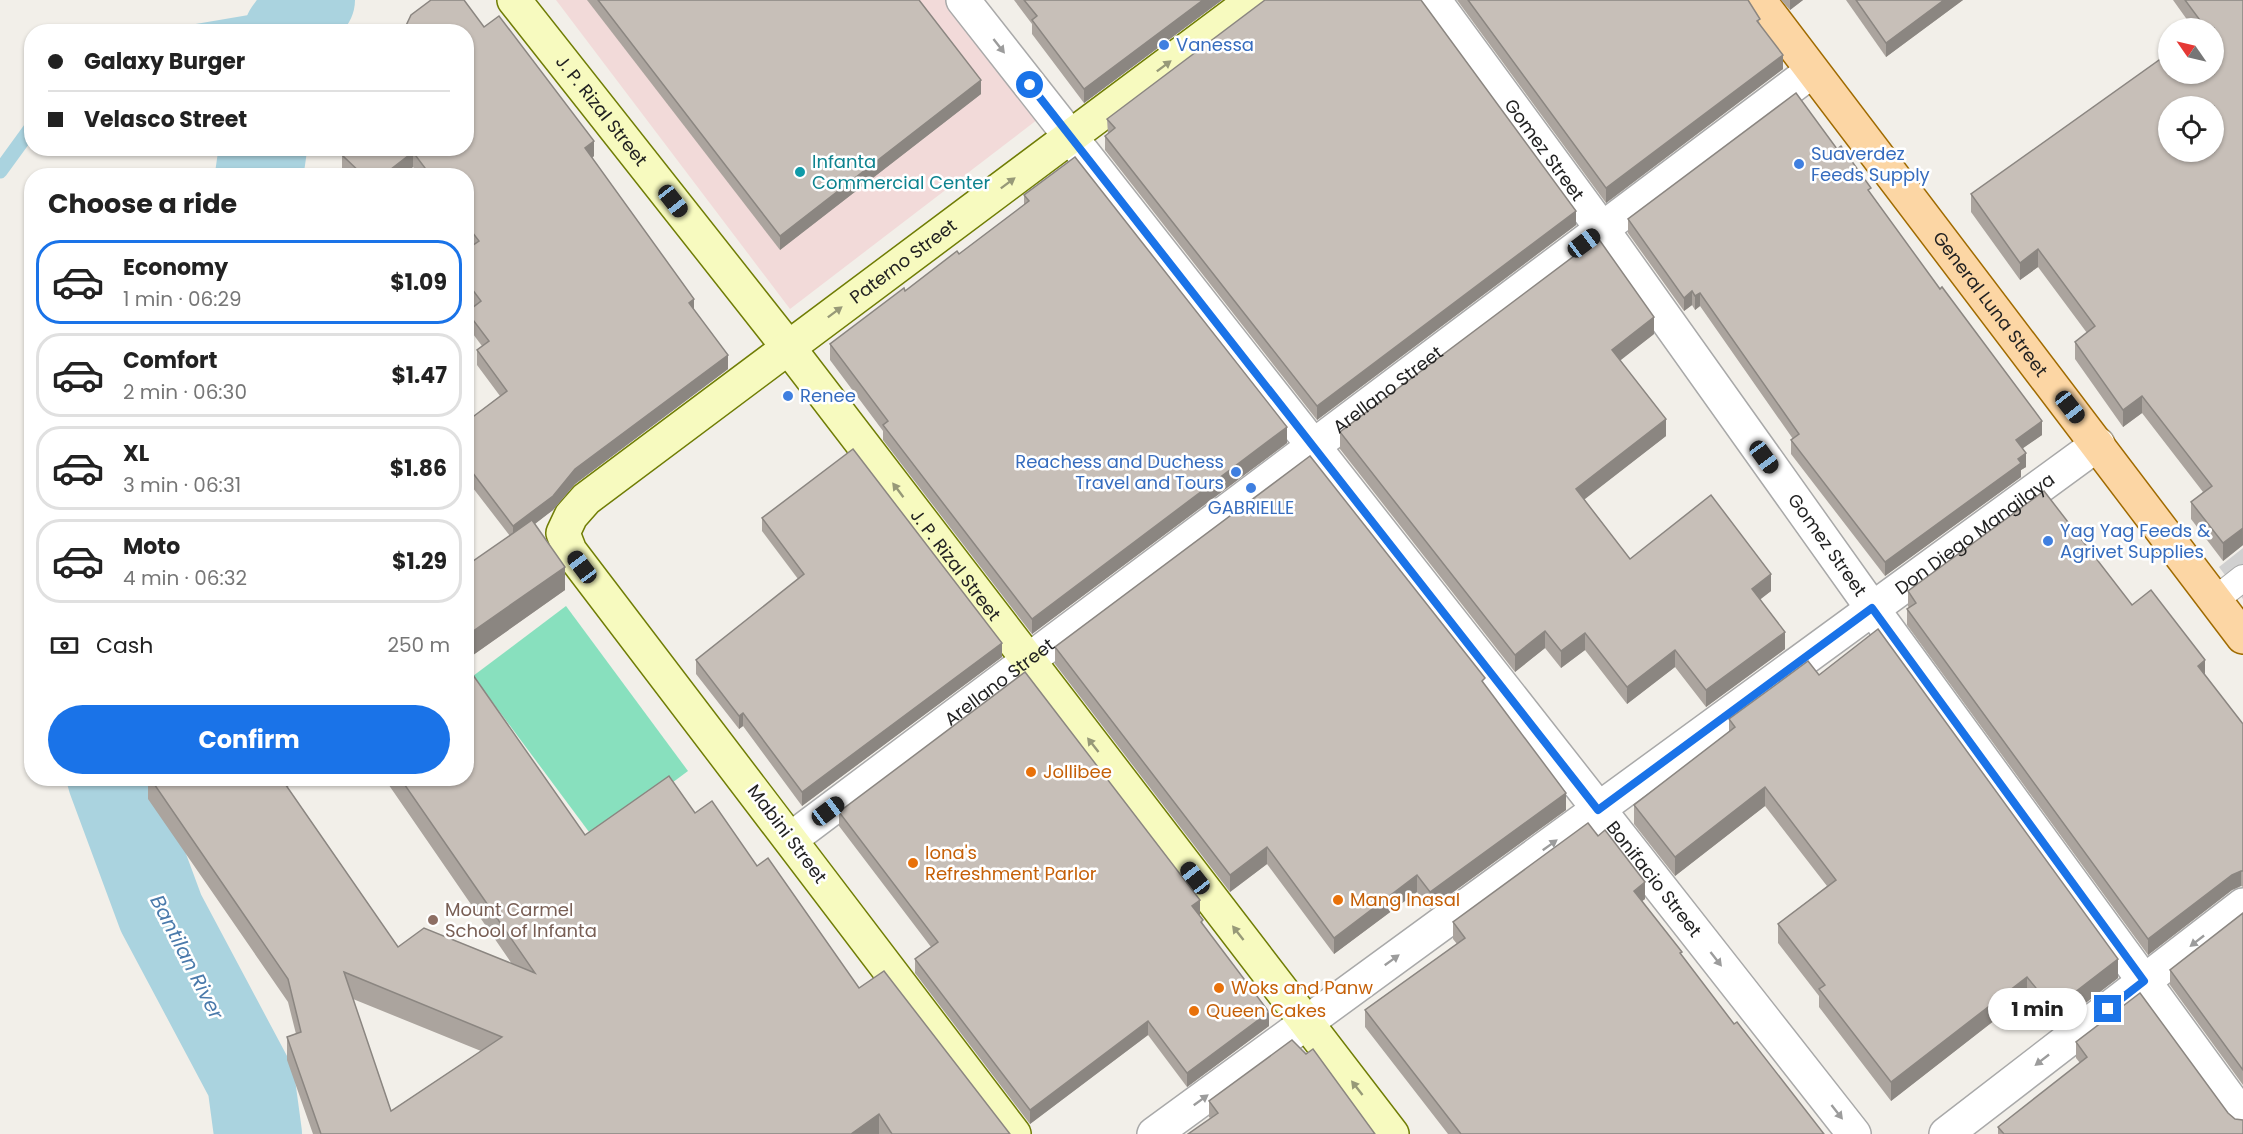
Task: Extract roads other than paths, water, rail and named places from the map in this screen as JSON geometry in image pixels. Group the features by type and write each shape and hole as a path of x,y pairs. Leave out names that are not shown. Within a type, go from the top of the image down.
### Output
{"main road":[{"name":"General Luna Street","path":"1759,0 2243,637"}],"street":[{"name":"J. P. Rizal Street","path":"514,0 788,347 1392,1134"},
{"name":"Bonifacio Street","path":"963,0 1854,1134"},
{"name":"Paterno Street","path":"564,533 571,516 586,499 1253,0"},
{"name":"Gomez Street","path":"1434,0 1602,229 1872,608 2243,1117"},
{"name":"Arellano Street","path":"792,839 1812,71"},
{"name":"Don Diego Mangilaya","path":"1154,1134 2098,444"},
{"name":"Mabini Street","path":"564,533 570,551 792,839 1014,1134"},
{"path":"1946,1134 2243,905"}],"lane":[{"path":"2215,600 2243,578"}],"waterway":[{"name":"Bantilan River","path":"294,24 311,0"},
{"path":"241,24 300,14"},
{"path":"0,171 24,138"},
{"name":"Bantilan River","path":"260,168 262,156"},
{"name":"Bantilan River","path":"114,786 161,913 251,1082 258,1134"}],"place":[{"name":"Vanessa","path":"1164,45"},
{"name":"Suaverdez Feeds Supply","path":"1799,164"},
{"name":"Infanta Commercial Center","path":"800,172"},
{"name":"Renee","path":"788,396"},
{"name":"Reachess and Duchess Travel and Tours","path":"1236,472"},
{"name":"GABRIELLE","path":"1251,488"},
{"name":"Yag Yag Feeds & Agrivet Supplies","path":"2048,541"},
{"name":"Jollibee","path":"1031,772"},
{"name":"Iona's Refreshment Parlor","path":"913,863"},
{"name":"Mang Inasal","path":"1338,900"},
{"name":"Mount Carmel School of Infanta","path":"433,920"},
{"name":"Woks and Panw","path":"1219,988"},
{"name":"Queen Cakes","path":"1194,1011"}]}
